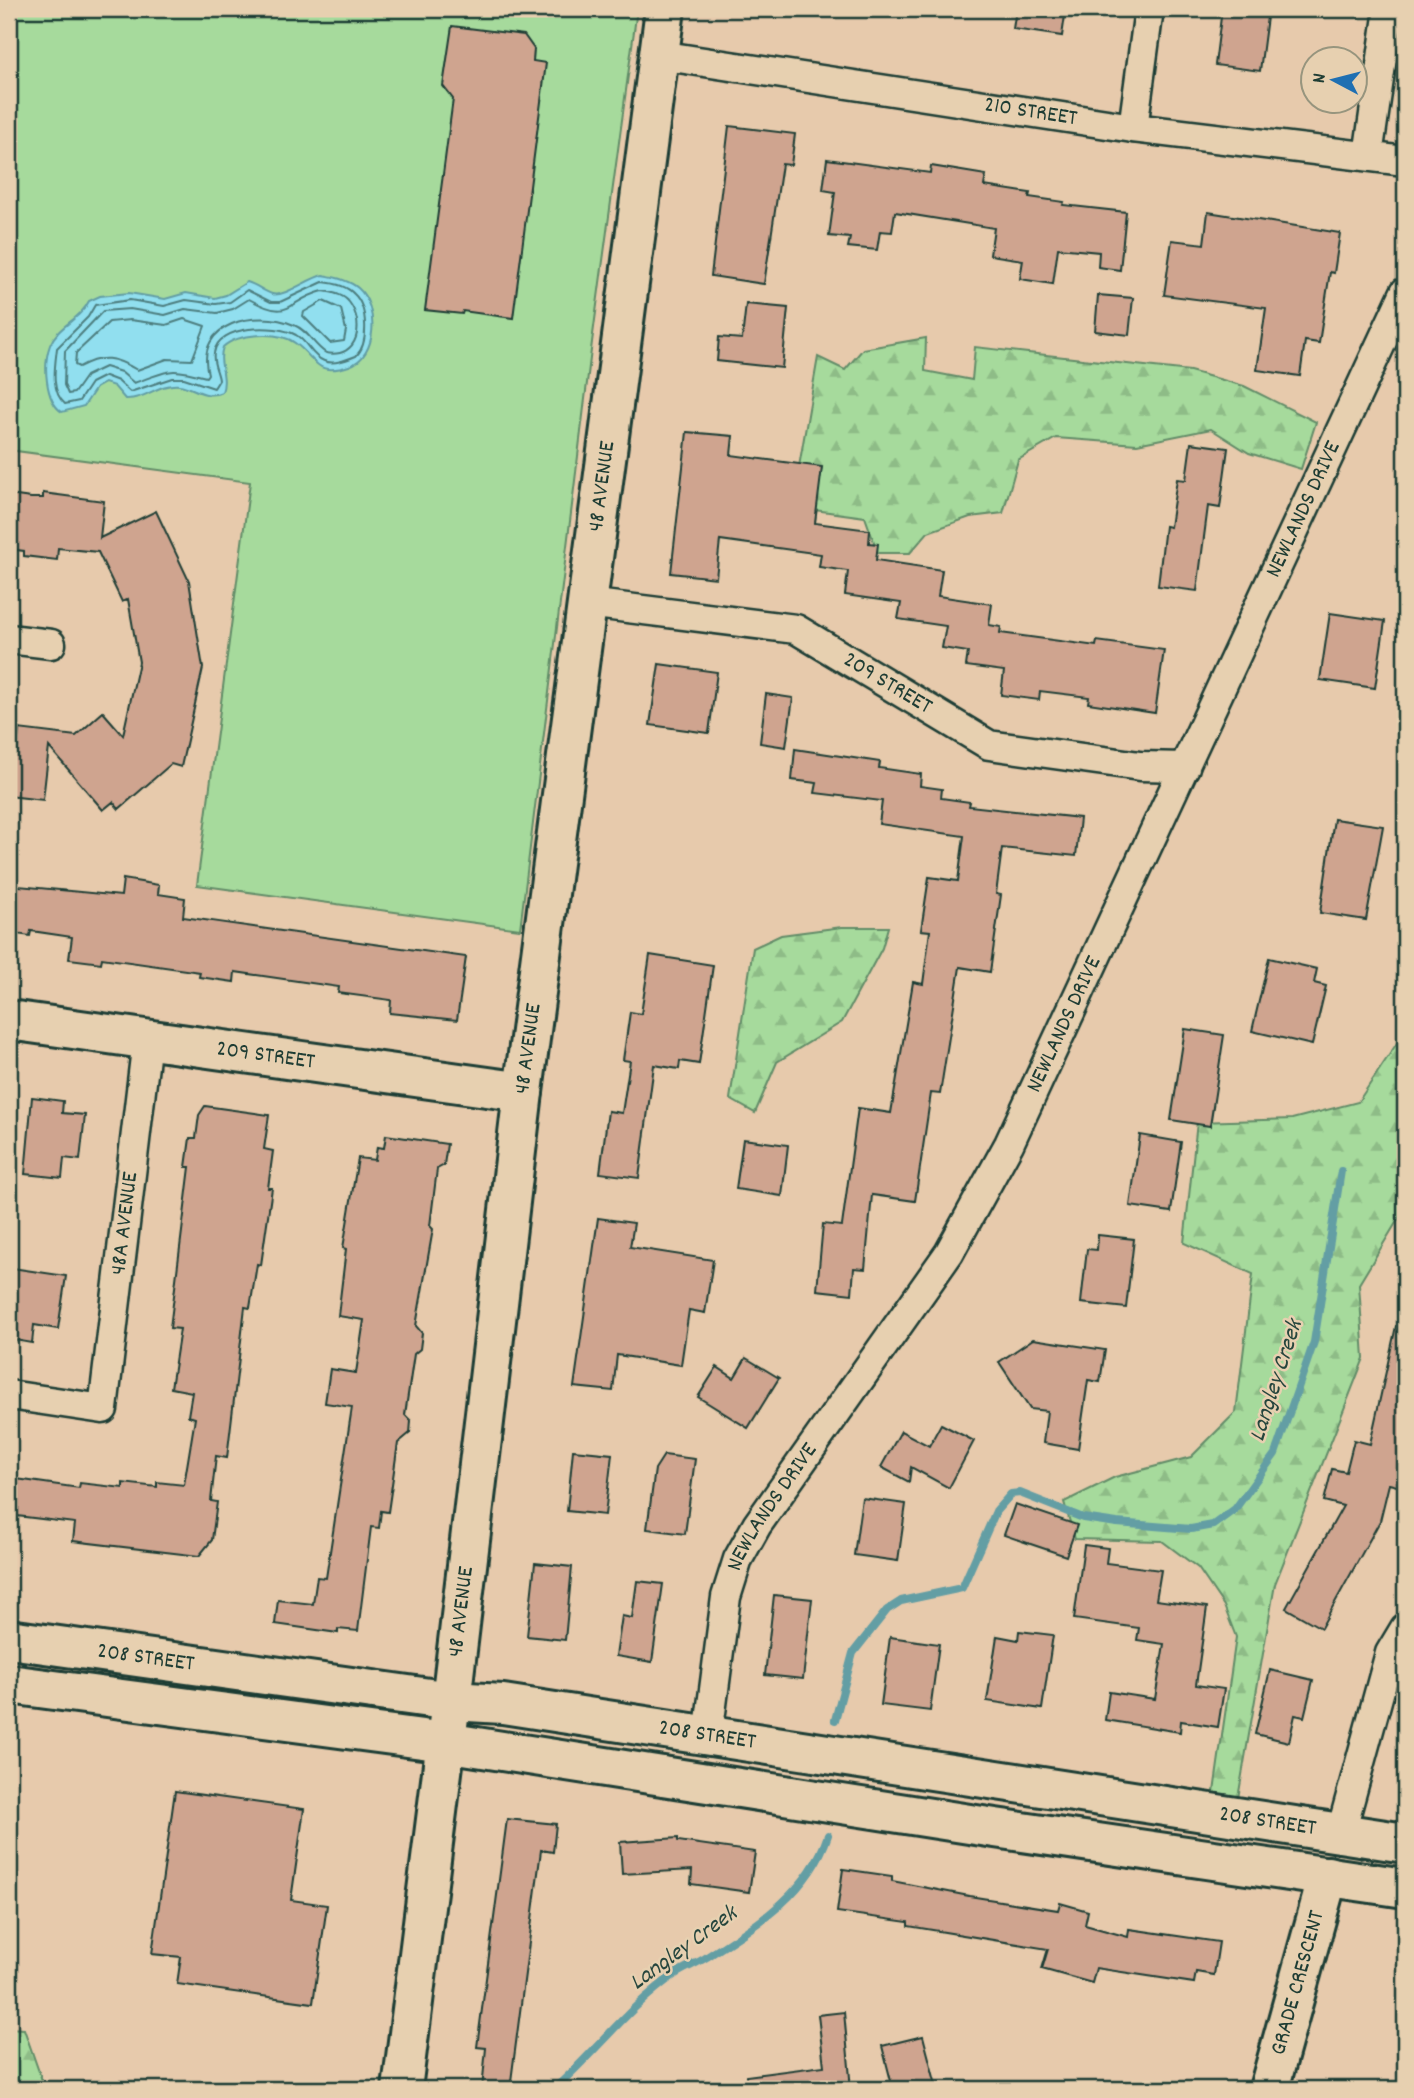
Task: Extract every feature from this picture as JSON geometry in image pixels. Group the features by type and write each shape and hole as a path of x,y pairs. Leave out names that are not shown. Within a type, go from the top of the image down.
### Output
{"main road":[{"name":"48 AVENUE","path":"402,2089 523,1092 665,9"},
{"name":"209 STREET","path":"9,1020 523,1092"},
{"name":"208 STREET","path":"9,1639 451,1701 503,1704 1405,1843"},
{"name":"208 STREET","path":"9,1684 445,1742 995,1828 1405,1888"},
{"path":"995,1828 1189,1834 1307,1851 1341,1832"},
{"path":"1328,1876 1377,1863 1405,1867"},
{"name":"GRADE CRESCENT","path":"1269,2089 1328,1876"}],"street":[{"path":"1133,128 1149,9"},
{"path":"1368,156 1390,9"},
{"name":"210 STREET","path":"659,55 1133,128 1405,161"},
{"name":"NEWLANDS DRIVE","path":"708,1736 726,1597 738,1559 757,1525 949,1253 1009,1144 1405,292"},
{"name":"209 STREET","path":"587,603 796,629 989,745 1140,766 1185,767"},
{"path":"9,639 51,644"},
{"name":"48A AVENUE","path":"9,1395 103,1409 147,1040"},
{"path":"1341,1832 1390,1653 1405,1628"}],"green space":[{"path":"9,9 637,9 592,342 520,929 197,885 250,482 9,450"},
{"path":"926,338 925,371 972,380 975,347 1190,371 1244,386 1316,422 1301,469 1249,453 1211,429 1137,444 1056,438 1018,460 1003,513 970,517 928,532 910,553 878,553 865,517 792,507 818,357 845,370 863,349"},
{"path":"842,927 888,927 882,948 842,1022 777,1062 755,1113 730,1099 753,948 781,935"},
{"path":"1405,1031 1405,1208 1359,1284 1364,1358 1275,1584 1237,1804 1213,1799 1236,1637 1224,1606 1198,1568 1162,1541 1075,1539 1064,1502 1115,1477 1191,1457 1236,1412 1253,1274 1184,1243 1197,1122 1292,1119 1358,1102"},
{"path":"9,2028 24,2029 45,2089 9,2089"}],"water":[{"path":"323,275 354,285 365,296 370,307 370,342 359,361 349,366 338,369 323,368 288,339 269,335 248,336 223,347 221,359 224,386 222,392 216,394 205,394 185,386 172,385 125,399 114,386 105,383 96,388 84,406 62,412 52,400 46,372 50,345 53,338 89,301 100,296 129,293 165,299 186,293 215,298 226,295 247,282 277,294"}],"building":[{"path":"1016,9 1066,9 1062,36 1013,29"},
{"path":"1222,9 1268,9 1260,71 1215,65"},
{"path":"452,26 524,35 534,49 533,61 546,63 513,318 463,311 462,314 425,310 453,99 443,86"},
{"path":"729,126 795,134 791,165 782,164 764,284 711,276"},
{"path":"827,159 930,173 931,166 986,175 984,186 1030,193 1029,197 1064,202 1063,205 1126,212 1120,270 1098,267 1099,252 1058,248 1053,284 1020,279 1023,260 990,255 994,228 895,212 892,232 880,231 877,250 848,247 850,238 829,236 835,192 823,190"},
{"path":"1208,212 1340,233 1334,273 1330,272 1319,343 1305,341 1300,376 1257,370 1266,308 1164,295 1172,240 1204,244"},
{"path":"1098,295 1133,298 1129,335 1095,331"},
{"path":"746,304 788,308 782,368 717,361 719,337 742,339"},
{"path":"687,432 733,436 731,455 822,467 815,523 870,530 869,543 878,544 876,560 942,570 938,596 992,604 989,625 1001,627 1000,633 1096,646 1097,641 1164,650 1155,713 1088,703 1089,697 1040,691 1039,700 1001,695 1004,671 966,666 968,652 942,648 946,626 898,619 901,603 845,595 848,571 819,567 821,554 720,540 716,578 671,573"},
{"path":"1191,443 1228,448 1220,508 1208,506 1197,591 1158,586 1165,526 1170,527 1177,479 1186,480"},
{"path":"43,493 104,501 100,538 156,511 189,581 203,668 181,767 171,764 119,809 113,802 103,810 49,747 43,800 9,796 9,748 17,749 19,729 76,736 103,712 123,735 139,662 128,599 122,602 98,552 58,548 57,560 24,556 24,551 9,549 9,495 43,498"},
{"path":"1330,613 1385,621 1375,688 1320,680"},
{"path":"659,664 717,672 709,733 650,725"},
{"path":"766,694 793,698 786,747 760,743"},
{"path":"795,749 880,762 879,768 921,774 920,786 942,789 941,798 970,802 969,806 1080,818 1076,856 1002,848 996,894 1001,895 990,972 960,967 940,1094 931,1093 915,1201 872,1195 865,1269 854,1268 852,1294 817,1290 823,1224 842,1226 858,1108 891,1113 913,982 923,984 930,931 921,930 929,877 958,881 964,836 879,824 882,801 815,793 817,783 792,780"},
{"path":"1334,819 1383,826 1366,920 1320,913"},
{"path":"123,879 159,885 158,894 185,898 183,917 466,957 457,1020 390,1013 391,1000 338,993 339,987 235,972 234,982 199,977 200,972 102,958 101,963 69,959 72,937 31,931 30,936 9,933 9,885 121,896"},
{"path":"650,955 713,965 699,1064 680,1061 679,1069 654,1065 639,1178 600,1173 608,1111 622,1113 630,1061 623,1060 630,1012 641,1014"},
{"path":"1269,958 1317,969 1314,983 1326,986 1312,1045 1252,1031"},
{"path":"1185,1029 1224,1035 1210,1126 1171,1120"},
{"path":"32,1097 63,1101 62,1113 85,1115 80,1160 64,1158 62,1178 25,1174"},
{"path":"205,1106 269,1115 264,1149 273,1151 268,1188 272,1188 261,1265 257,1264 250,1308 245,1307 227,1458 216,1456 211,1501 217,1502 212,1540 199,1556 73,1541 75,1523 9,1515 9,1478 79,1488 80,1483 123,1488 123,1483 157,1487 157,1482 184,1485 195,1418 188,1416 192,1392 171,1388 180,1329 170,1328 190,1167 186,1167 190,1138 196,1138 199,1115"},
{"path":"386,1135 447,1144 444,1165 437,1169 430,1226 433,1229 416,1326 422,1333 420,1349 414,1354 405,1415 411,1421 410,1433 398,1443 388,1512 381,1511 379,1528 371,1527 358,1631 338,1629 338,1633 275,1624 278,1600 313,1604 317,1577 326,1578 352,1407 325,1403 330,1369 356,1373 364,1320 338,1316 346,1249 343,1248 358,1158 375,1160 377,1147 384,1148"},
{"path":"1140,1135 1181,1142 1171,1212 1130,1206"},
{"path":"743,1139 788,1145 782,1196 736,1189"},
{"path":"598,1218 634,1223 630,1247 713,1260 705,1313 689,1310 681,1365 617,1355 613,1391 574,1387"},
{"path":"1098,1235 1134,1239 1126,1308 1081,1303 1087,1249 1097,1250"},
{"path":"12,1268 66,1276 58,1329 34,1325 32,1343 9,1339"},
{"path":"1396,1326 1405,1327 1405,1488 1389,1484 1380,1521 1321,1628 1286,1608 1343,1506 1324,1501 1332,1469 1346,1472 1354,1440 1370,1444"},
{"path":"1033,1339 1105,1350 1100,1382 1088,1380 1078,1449 1043,1443 1047,1411 1030,1409 999,1362"},
{"path":"746,1358 779,1378 748,1428 698,1397 717,1367 734,1378"},
{"path":"941,1424 974,1441 949,1488 911,1467 909,1482 881,1467 901,1431 929,1446"},
{"path":"573,1450 612,1454 605,1515 567,1511"},
{"path":"664,1455 695,1459 685,1534 647,1529 655,1469"},
{"path":"862,1498 906,1504 898,1561 854,1555"},
{"path":"1015,1504 1077,1525 1066,1556 1004,1535"},
{"path":"1084,1545 1108,1548 1106,1563 1161,1570 1156,1600 1207,1607 1196,1685 1224,1689 1218,1727 1181,1721 1180,1732 1105,1720 1109,1692 1155,1699 1164,1644 1137,1640 1139,1628 1074,1619"},
{"path":"535,1563 572,1567 565,1640 527,1636"},
{"path":"637,1581 663,1584 652,1662 616,1656 622,1616 632,1618"},
{"path":"774,1595 812,1599 803,1679 765,1675"},
{"path":"1019,1631 1053,1635 1042,1709 987,1701 997,1636 1018,1640"},
{"path":"890,1637 939,1644 930,1711 881,1705"},
{"path":"1270,1670 1313,1680 1304,1717 1295,1715 1289,1742 1255,1734"},
{"path":"175,1791 304,1809 291,1900 327,1905 313,2003 177,1984 181,1957 152,1954"},
{"path":"507,1819 556,1824 553,1852 541,1850 510,2089 482,2089 486,2048 477,2047"},
{"path":"678,1838 678,1841 755,1852 749,1892 691,1884 692,1870 622,1874 620,1842"},
{"path":"843,1869 892,1876 892,1881 969,1896 1058,1910 1060,1903 1088,1911 1085,1925 1128,1937 1129,1929 1219,1942 1214,1975 1196,1972 1194,1983 1096,1968 1092,1983 1042,1969 1048,1949 908,1926 908,1922 837,1912"},
{"path":"844,2012 851,2089 747,2089 746,2076 824,2066 818,2015"},
{"path":"923,2036 937,2089 893,2089 882,2046"}],"waterway":[{"name":"Langley Creek","path":"835,1720 853,1653 887,1610 901,1601 962,1588 996,1511 1011,1494 1020,1493 1083,1518 1191,1529 1213,1525 1235,1509 1275,1454 1314,1342 1341,1171"},
{"name":"Langley Creek","path":"554,2089 657,1988 744,1933 779,1906 808,1874 828,1835"}]}
